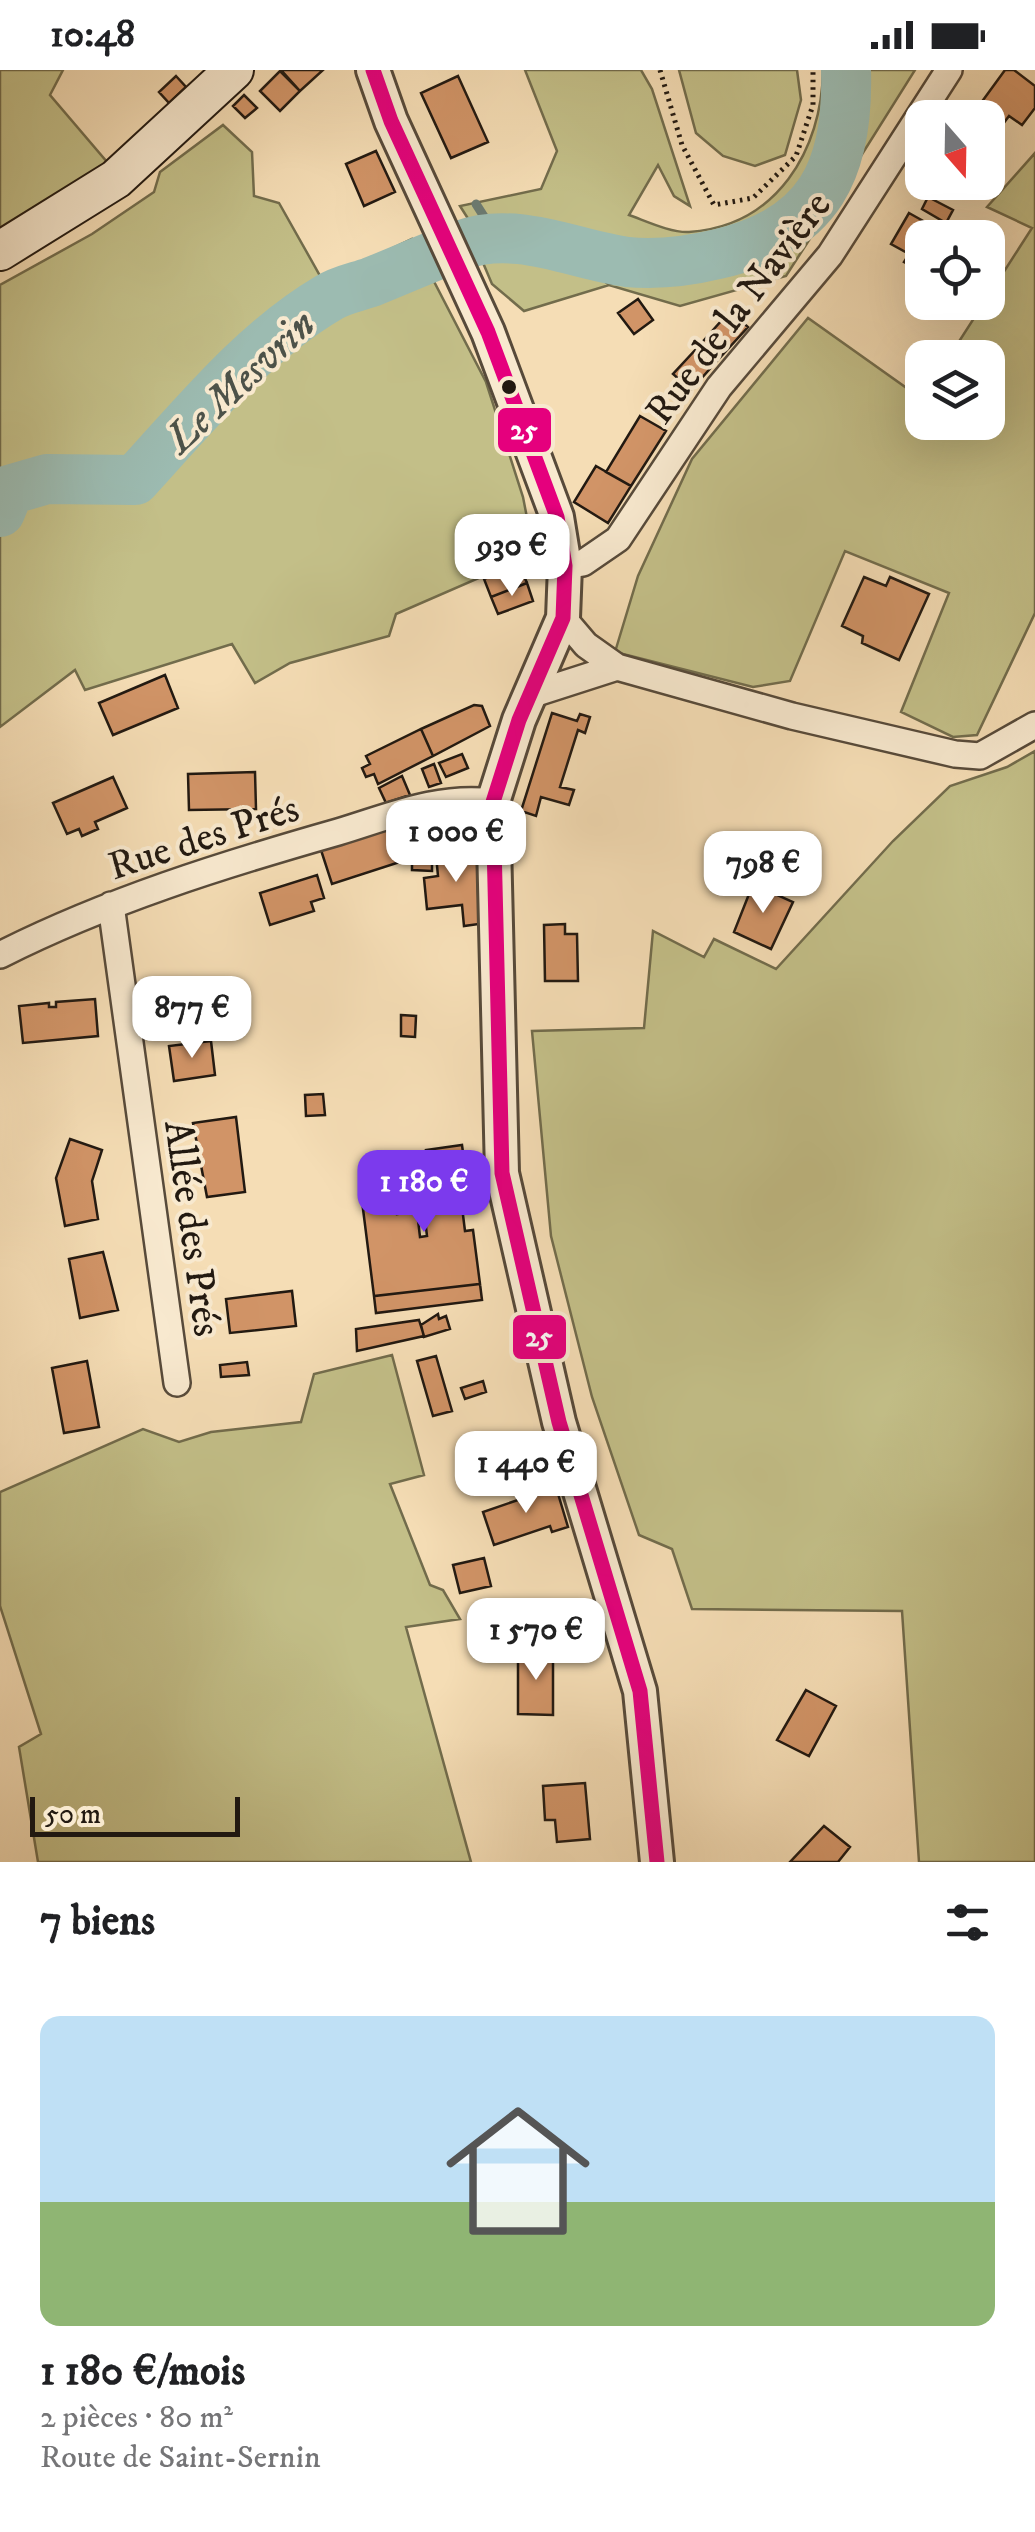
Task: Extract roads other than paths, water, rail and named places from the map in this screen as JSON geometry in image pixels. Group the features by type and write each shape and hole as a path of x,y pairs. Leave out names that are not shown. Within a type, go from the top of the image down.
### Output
{"main road":[{"path":"0,250 116,180 234,70"}],"street":[{"path":"373,70 473,300 558,517 565,566 563,618 530,695 494,802 502,1173 559,1422 640,1691 657,1862"},
{"name":"Rue de la Navière","path":"565,566 583,563 618,540 718,387 830,255 949,70"},
{"path":"563,618 586,646 617,667 792,716 955,754 980,756 1035,726"},
{"path":"530,695 617,667"},
{"name":"Rue des Prés","path":"0,955 110,905 267,852 456,798 494,802"},
{"name":"Allée des Prés","path":"110,905 177,1383"}],"waterway":[{"name":"Le Mesvrin","path":"0,512 9,490 47,479 135,480 249,358 301,316 338,293 462,245 503,238 545,243 627,262 661,263 753,244 804,212 834,166 842,137 846,70"},
{"path":"476,204 499,240"}]}
